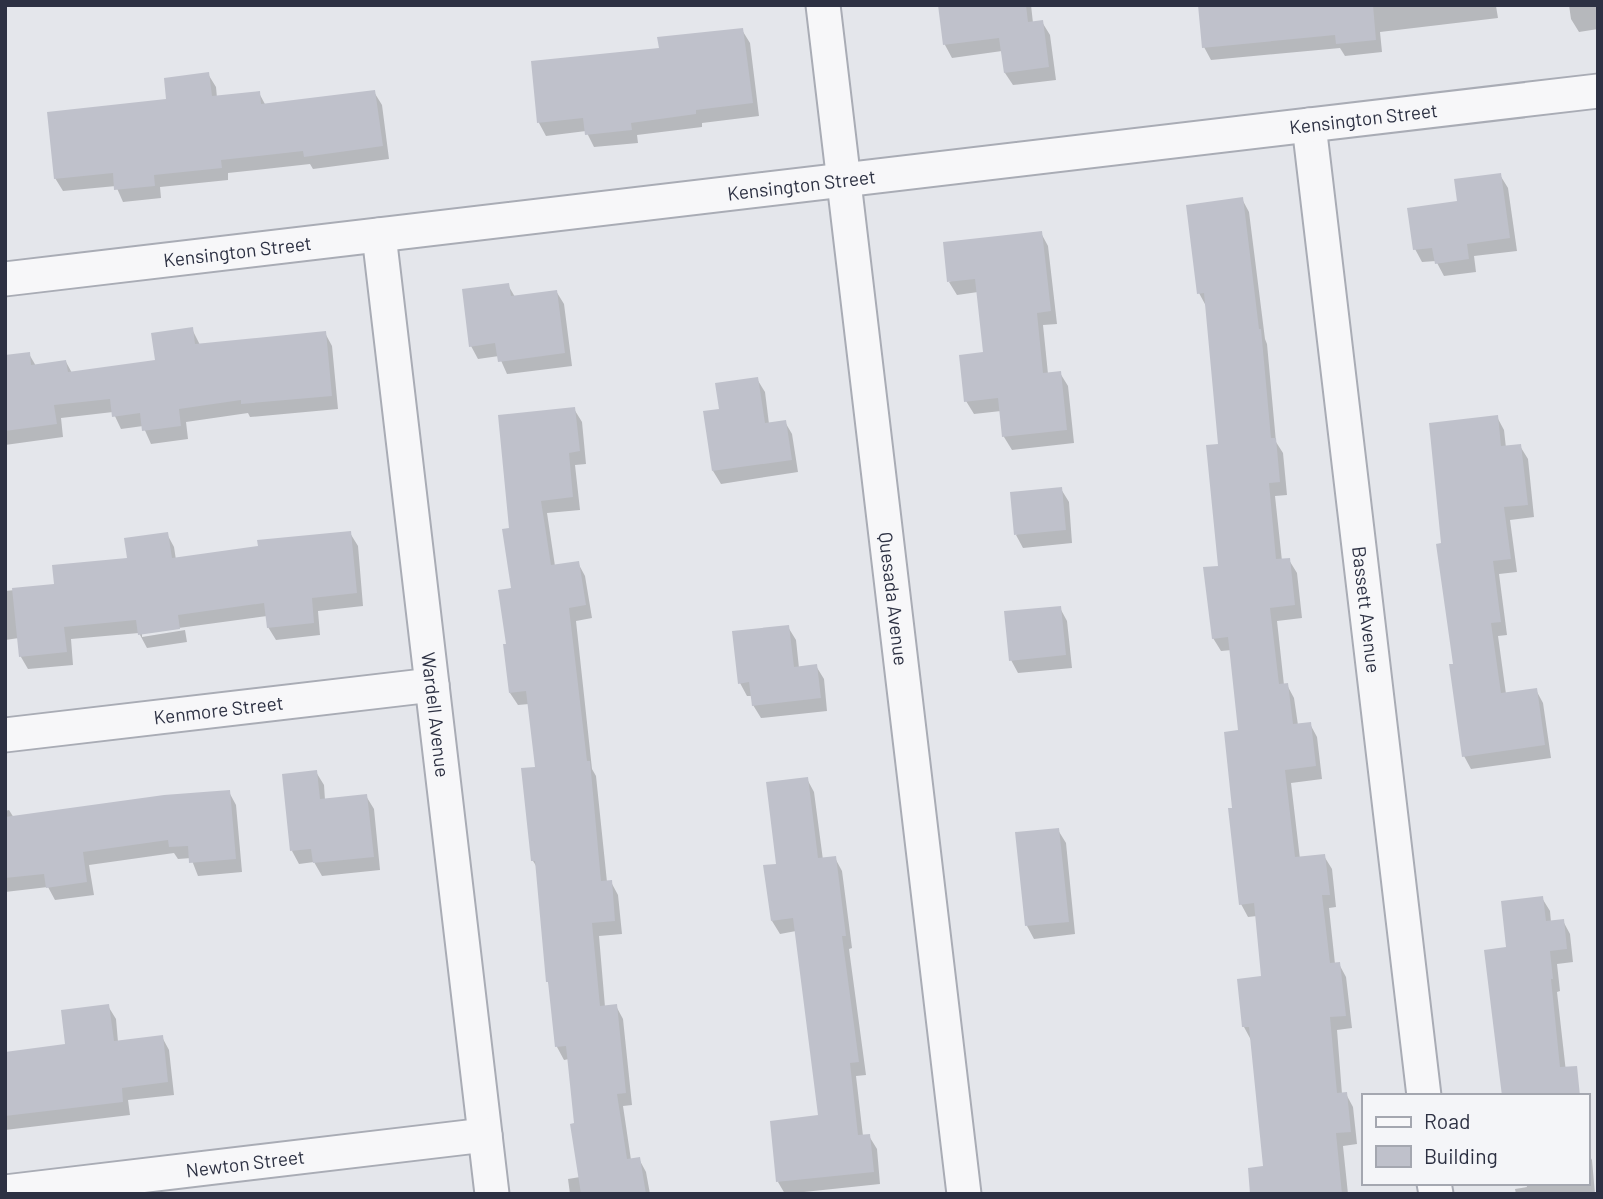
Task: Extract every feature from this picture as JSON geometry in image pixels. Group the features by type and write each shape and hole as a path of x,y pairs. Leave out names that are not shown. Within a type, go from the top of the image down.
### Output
{"street":[{"name":"Quesada Avenue","path":"823,5 964,1194"},
{"name":"Kensington Street","path":"5,279 1598,91"},
{"name":"Bassett Avenue","path":"1309,125 1424,1094"},
{"name":"Wardell Avenue","path":"379,235 492,1194"},
{"name":"Kenmore Street","path":"5,735 432,685"},
{"name":"Newton Street","path":"25,1191 485,1135"}],"building":[{"path":"938,5 1026,5 1028,22 1043,20 1049,67 1004,73 999,38 943,45"},
{"path":"1198,5 1373,5 1376,40 1336,44 1335,35 1202,48"},
{"path":"743,28 753,103 696,110 696,114 631,123 632,130 585,135 583,118 537,123 531,61 659,48 657,37"},
{"path":"209,72 212,96 260,91 261,104 375,90 383,146 304,157 303,151 221,160 222,168 154,175 155,186 114,190 113,173 54,179 47,112 166,99 164,78"},
{"path":"1501,173 1510,238 1467,244 1469,259 1435,264 1432,248 1413,250 1407,208 1457,201 1454,179"},
{"path":"1243,197 1261,329 1271,438 1276,438 1280,482 1269,483 1276,559 1290,558 1295,605 1270,608 1279,684 1288,683 1293,724 1311,722 1316,766 1285,770 1295,857 1325,854 1330,895 1322,895 1330,963 1340,962 1346,1016 1330,1017 1337,1093 1347,1092 1351,1132 1336,1133 1342,1194 1250,1194 1248,1168 1263,1166 1249,1027 1242,1027 1237,979 1261,976 1254,903 1239,905 1228,808 1232,808 1224,732 1238,730 1228,637 1212,639 1203,567 1218,566 1206,445 1218,444 1204,293 1197,294 1186,205"},
{"path":"1042,231 1051,311 1037,313 1043,373 1061,371 1067,430 1002,437 998,398 964,402 959,355 983,352 975,279 947,282 943,242"},
{"path":"509,283 511,296 557,290 565,353 498,362 495,343 469,347 462,289"},
{"path":"193,327 195,344 326,331 332,396 241,404 241,400 179,409 181,426 142,431 140,413 112,417 110,399 54,405 57,424 5,431 5,355 30,352 31,365 66,360 68,372 155,360 151,333"},
{"path":"758,377 765,423 786,420 792,460 712,471 703,411 719,409 715,383"},
{"path":"575,407 580,451 569,453 573,497 541,501 551,565 579,561 586,605 569,608 587,761 590,761 601,881 612,880 615,921 592,923 600,1006 617,1004 626,1093 617,1094 627,1159 640,1157 646,1194 581,1194 570,1124 574,1123 566,1046 555,1047 535,861 531,861 521,768 535,767 526,691 509,693 503,644 506,644 498,590 511,588 502,529 509,528 498,415"},
{"path":"1498,415 1501,446 1521,444 1528,505 1504,507 1511,559 1493,561 1501,622 1491,623 1501,693 1537,688 1545,745 1462,757 1449,664 1453,664 1436,544 1441,543 1429,423"},
{"path":"1062,487 1066,530 1014,535 1010,492"},
{"path":"351,531 357,593 312,598 314,623 267,628 264,603 178,615 180,629 138,635 136,620 64,627 67,652 19,657 12,588 54,584 52,565 127,558 124,538 168,532 172,558 258,546 257,540"},
{"path":"1061,606 1066,655 1009,661 1004,611"},
{"path":"789,625 794,667 817,664 821,698 752,706 749,682 738,684 732,631"},
{"path":"317,770 320,799 367,794 374,857 313,863 311,849 290,851 282,774"},
{"path":"808,777 818,858 836,856 846,936 842,936 859,1062 850,1063 858,1135 870,1134 874,1172 776,1182 770,1121 818,1115 793,918 771,921 763,865 776,864 766,782"},
{"path":"230,790 236,859 189,863 188,846 169,847 168,840 83,852 87,882 46,888 44,874 5,878 5,817 164,795"},
{"path":"1059,828 1069,922 1025,926 1015,832"},
{"path":"1543,896 1546,921 1564,919 1567,949 1550,951 1551,979 1560,1067 1577,1066 1580,1094 1502,1094 1484,950 1506,947 1501,901"},
{"path":"109,1004 114,1041 163,1035 168,1082 122,1088 123,1102 5,1116 5,1052 65,1044 61,1010"}]}
